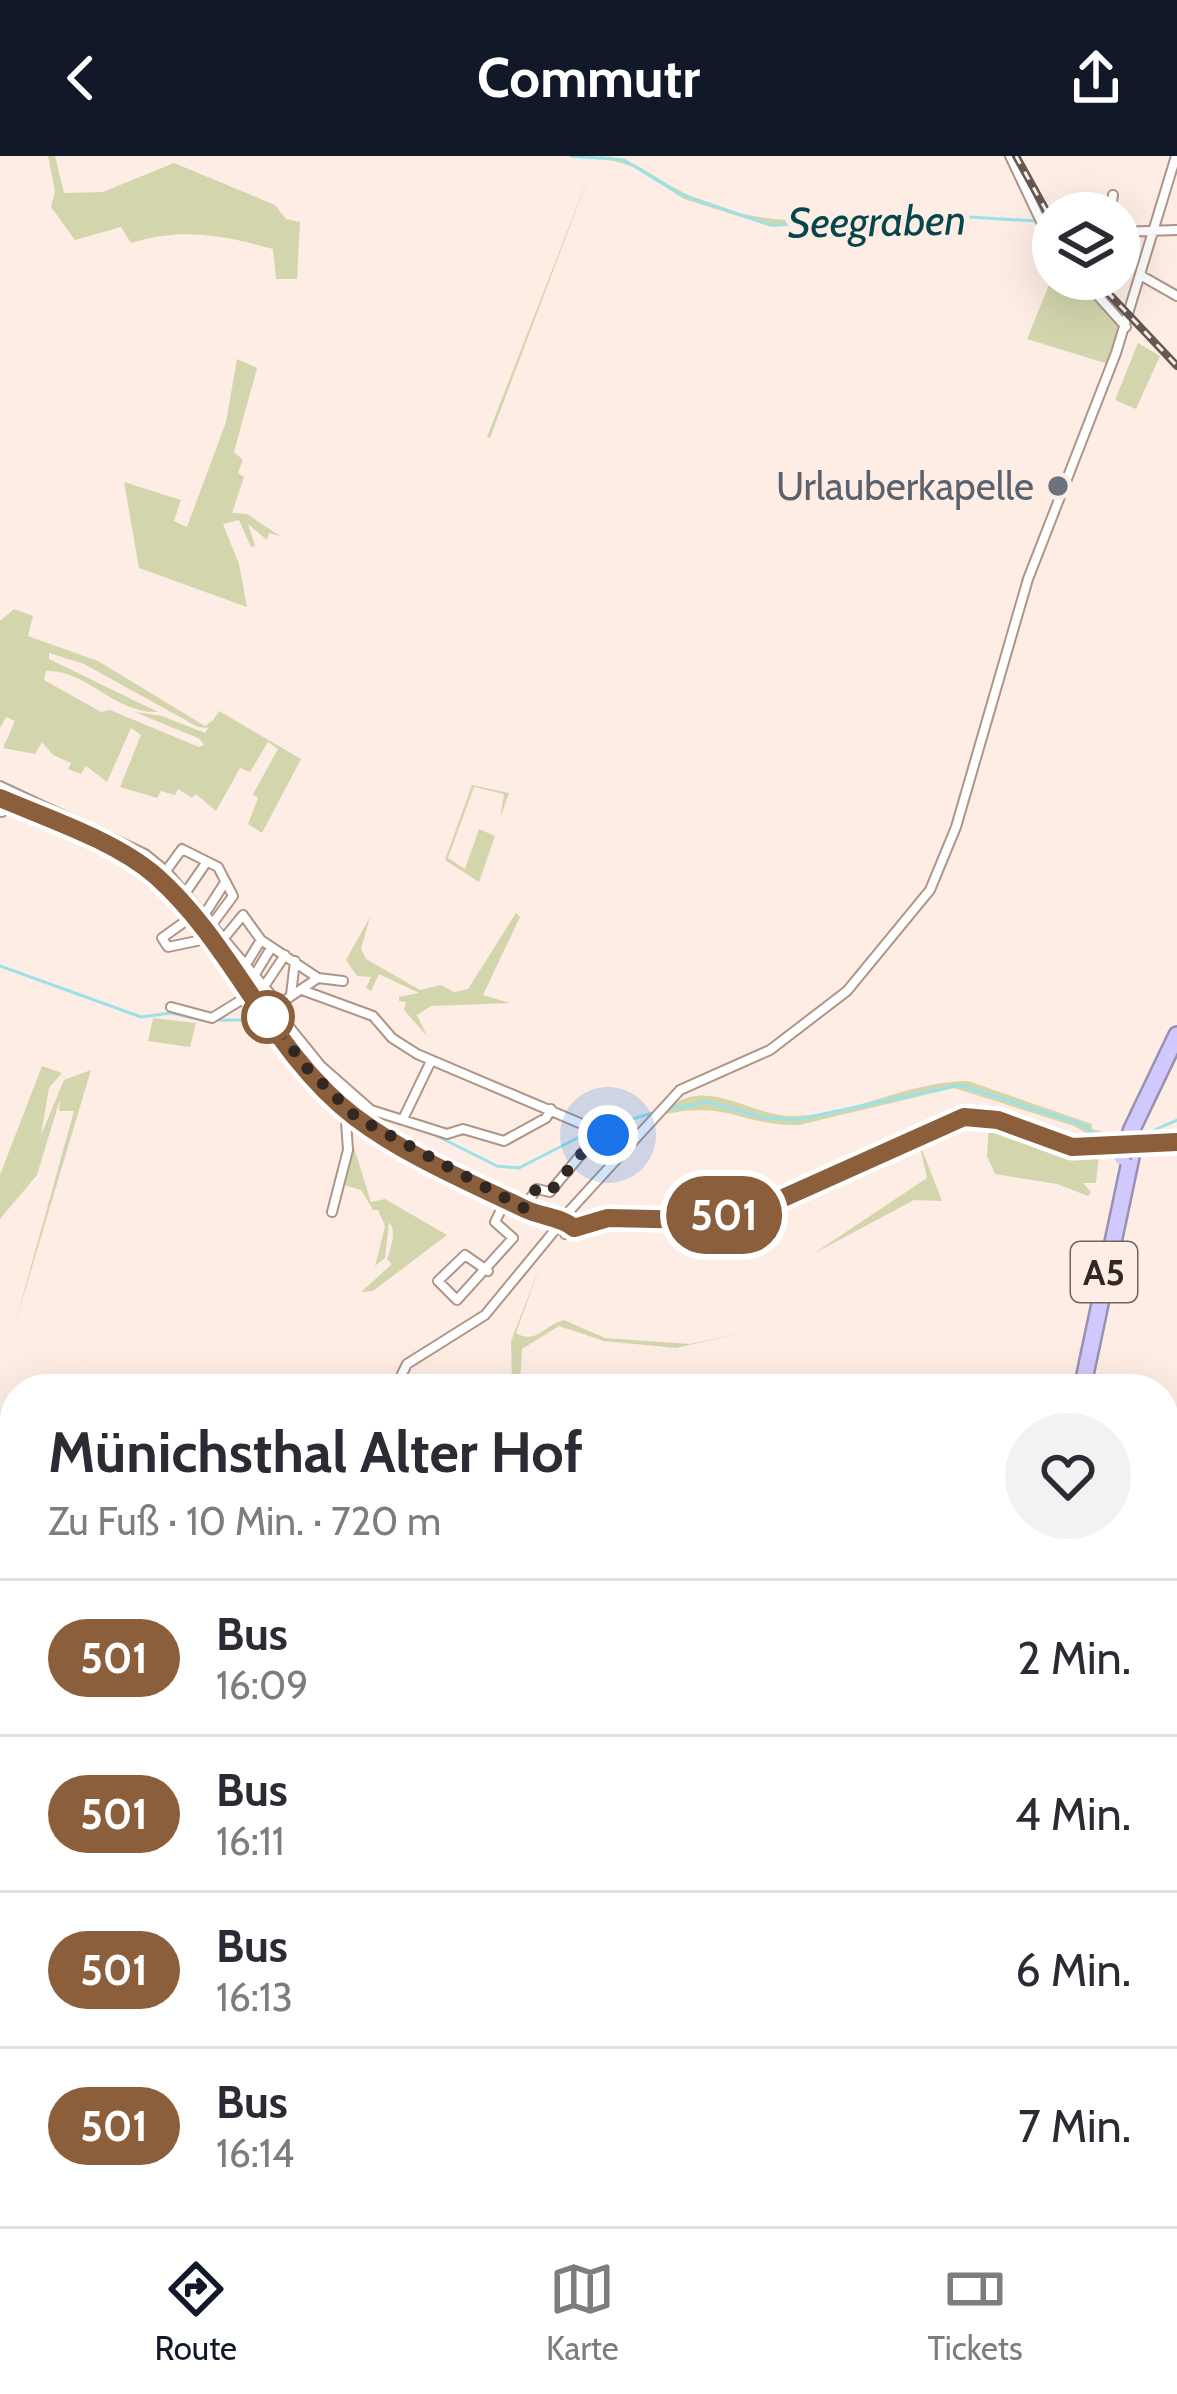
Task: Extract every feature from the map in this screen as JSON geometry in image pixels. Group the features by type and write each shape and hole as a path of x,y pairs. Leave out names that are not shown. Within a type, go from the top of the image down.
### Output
{"highway":[{"name":"A5","path":"1081,1374 1127,1157 1177,1035"},
{"name":"A5","path":"1136,1128 1177,1050"}],"street":[{"path":"1010,156 1032,210"},
{"path":"402,1374 407,1364 484,1315 661,1108 692,1082 759,1056 806,1024 860,978 925,898 956,827 1028,579 1113,364 1177,156"},
{"path":"1140,229 1177,230"},
{"path":"1141,275 1177,296"},
{"path":"1102,300 1126,326"},
{"path":"0,786 158,870 186,892 263,988 271,1012 345,1108 403,1146 560,1225 584,1227 608,1218 699,1220 772,1203 964,1117 998,1120 1072,1147 1177,1142"},
{"path":"0,798 19,800"},
{"path":"1,812 19,800"},
{"path":"158,870 182,849 218,867 233,896 213,923"},
{"path":"186,892 206,863"},
{"path":"158,870 252,994 287,1024 334,1080 371,1110 446,1134 463,1129 504,1141 546,1118 551,1109"},
{"path":"206,912 224,884"},
{"path":"230,904 271,948 318,978 343,981"},
{"path":"194,915 162,938 168,947 184,948 211,938"},
{"path":"224,938 243,915"},
{"path":"245,965 261,940"},
{"path":"254,976 271,948"},
{"path":"263,988 285,955"},
{"path":"291,996 295,961"},
{"path":"271,1012 318,978"},
{"path":"302,990 373,1016 403,1046 431,1060 589,1127"},
{"path":"171,1007 212,1018 252,994"},
{"path":"404,1117 431,1060"},
{"path":"332,1212 348,1150 345,1108"},
{"path":"524,1208 536,1189 550,1192 592,1141 608,1135"},
{"path":"488,1271 465,1255 438,1281 457,1300 488,1271 513,1238 495,1222 506,1199"}],"green space":[{"path":"48,156 55,156 64,193 103,192 174,163 275,205 286,219 300,222 297,279 276,279 273,249 219,237 168,235 131,243 121,227 75,240 51,207 55,191"},
{"path":"597,156 628,162 692,197 732,211 773,219 836,217 837,222 773,227 684,199 634,167"},
{"path":"593,165 490,438 487,437"},
{"path":"1043,300 1097,300 1122,328 1108,364 1027,339"},
{"path":"1138,343 1160,356 1136,409 1115,400"},
{"path":"237,359 257,368 234,452 243,460 238,473 244,477 232,513 247,514 280,536 269,533 267,540 248,524 255,546 251,547 239,520 223,524 239,564 247,607 139,568 124,482 181,500 174,521 187,527 226,422"},
{"path":"14,609 33,616 28,636 98,661 205,726 219,711 301,759 262,833 248,824 258,798 253,794 278,749 268,742 250,772 240,768 216,811 196,794 192,798 178,789 175,795 161,791 157,798 120,787 141,735 131,728 107,782 86,766 81,774 68,769 71,763 53,755 42,742 35,754 3,748 15,721 6,717 0,728 0,621","holes":["49,653 84,664 198,727 208,728 205,733 162,716 135,712 200,739 204,745 199,747 110,710 101,712 44,680 46,671 74,677 128,706 158,712 49,659"]},
{"path":"472,785 509,793 500,819 504,794 474,787 448,858 465,869 479,829 495,836 479,882 445,860"},
{"path":"516,913 520,917 483,995 510,1003 431,1006 417,1015 427,1036 404,1010 406,1002 399,1001 399,997 419,993 379,974 371,991 366,988 371,977 357,976 346,960 370,917 361,949 366,959 420,990 441,985 454,992 468,989"},
{"path":"153,1018 196,1023 190,1047 148,1041"},
{"path":"42,1066 62,1073 49,1088 41,1135 64,1080 91,1070 15,1324 74,1111 59,1111 60,1099 37,1175 0,1219 0,1175"},
{"path":"968,1081 1092,1124 1092,1129 1121,1137 1119,1143 1103,1143 1074,1126 954,1088 799,1125 703,1110 662,1115 692,1096 724,1099 775,1114 814,1114 924,1086"},
{"path":"989,1123 1067,1151 1099,1154 1096,1183 1083,1183 1091,1192 1088,1196 1057,1184 995,1174 987,1156"},
{"path":"350,1135 371,1202 385,1199 447,1235 373,1291 361,1292 392,1264 387,1259 393,1230 389,1222 385,1258 375,1266 385,1226 361,1190 340,1184"},
{"path":"919,1142 942,1201 914,1200 813,1254 927,1178"},
{"path":"540,1266 516,1333 523,1336 564,1320 605,1338 690,1344 743,1333 676,1348 604,1341 559,1326 522,1349 520,1374 512,1374 511,1341"}],"waterway":[{"name":"Seegraben","path":"571,156 624,160 680,194 770,225 918,214 1032,221"},
{"name":"Seegraben","path":"1145,227 1177,226"},
{"path":"0,793 26,803"},
{"path":"84,829 142,859 176,889"},
{"path":"213,932 269,1006"},
{"path":"0,966 141,1017 171,1013 202,1020 270,1020"},
{"path":"275,1014 338,1093 370,1114 388,1119"},
{"path":"668,1109 708,1102 761,1117 795,1120 960,1085 1081,1124 1100,1137 1120,1139"},
{"path":"431,1133 497,1166 519,1168 589,1132 659,1111"},
{"path":"1136,1138 1177,1120"}],"railway":[{"path":"1016,156 1036,192"},
{"path":"1115,300 1177,366"}],"bus line":[{"name":"501","path":"0,798 50,816 153,873 199,921 307,1068 356,1117 524,1208 565,1220 574,1228 608,1218 699,1220 772,1203 887,1147 964,1117 998,1120 1072,1147 1177,1142"}],"place":[{"name":"Urlauberkapelle","path":"1058,486"}],"route":[{"path":"268,1017 307,1068 356,1117 524,1208 536,1189 550,1192 592,1141 608,1135"}]}
